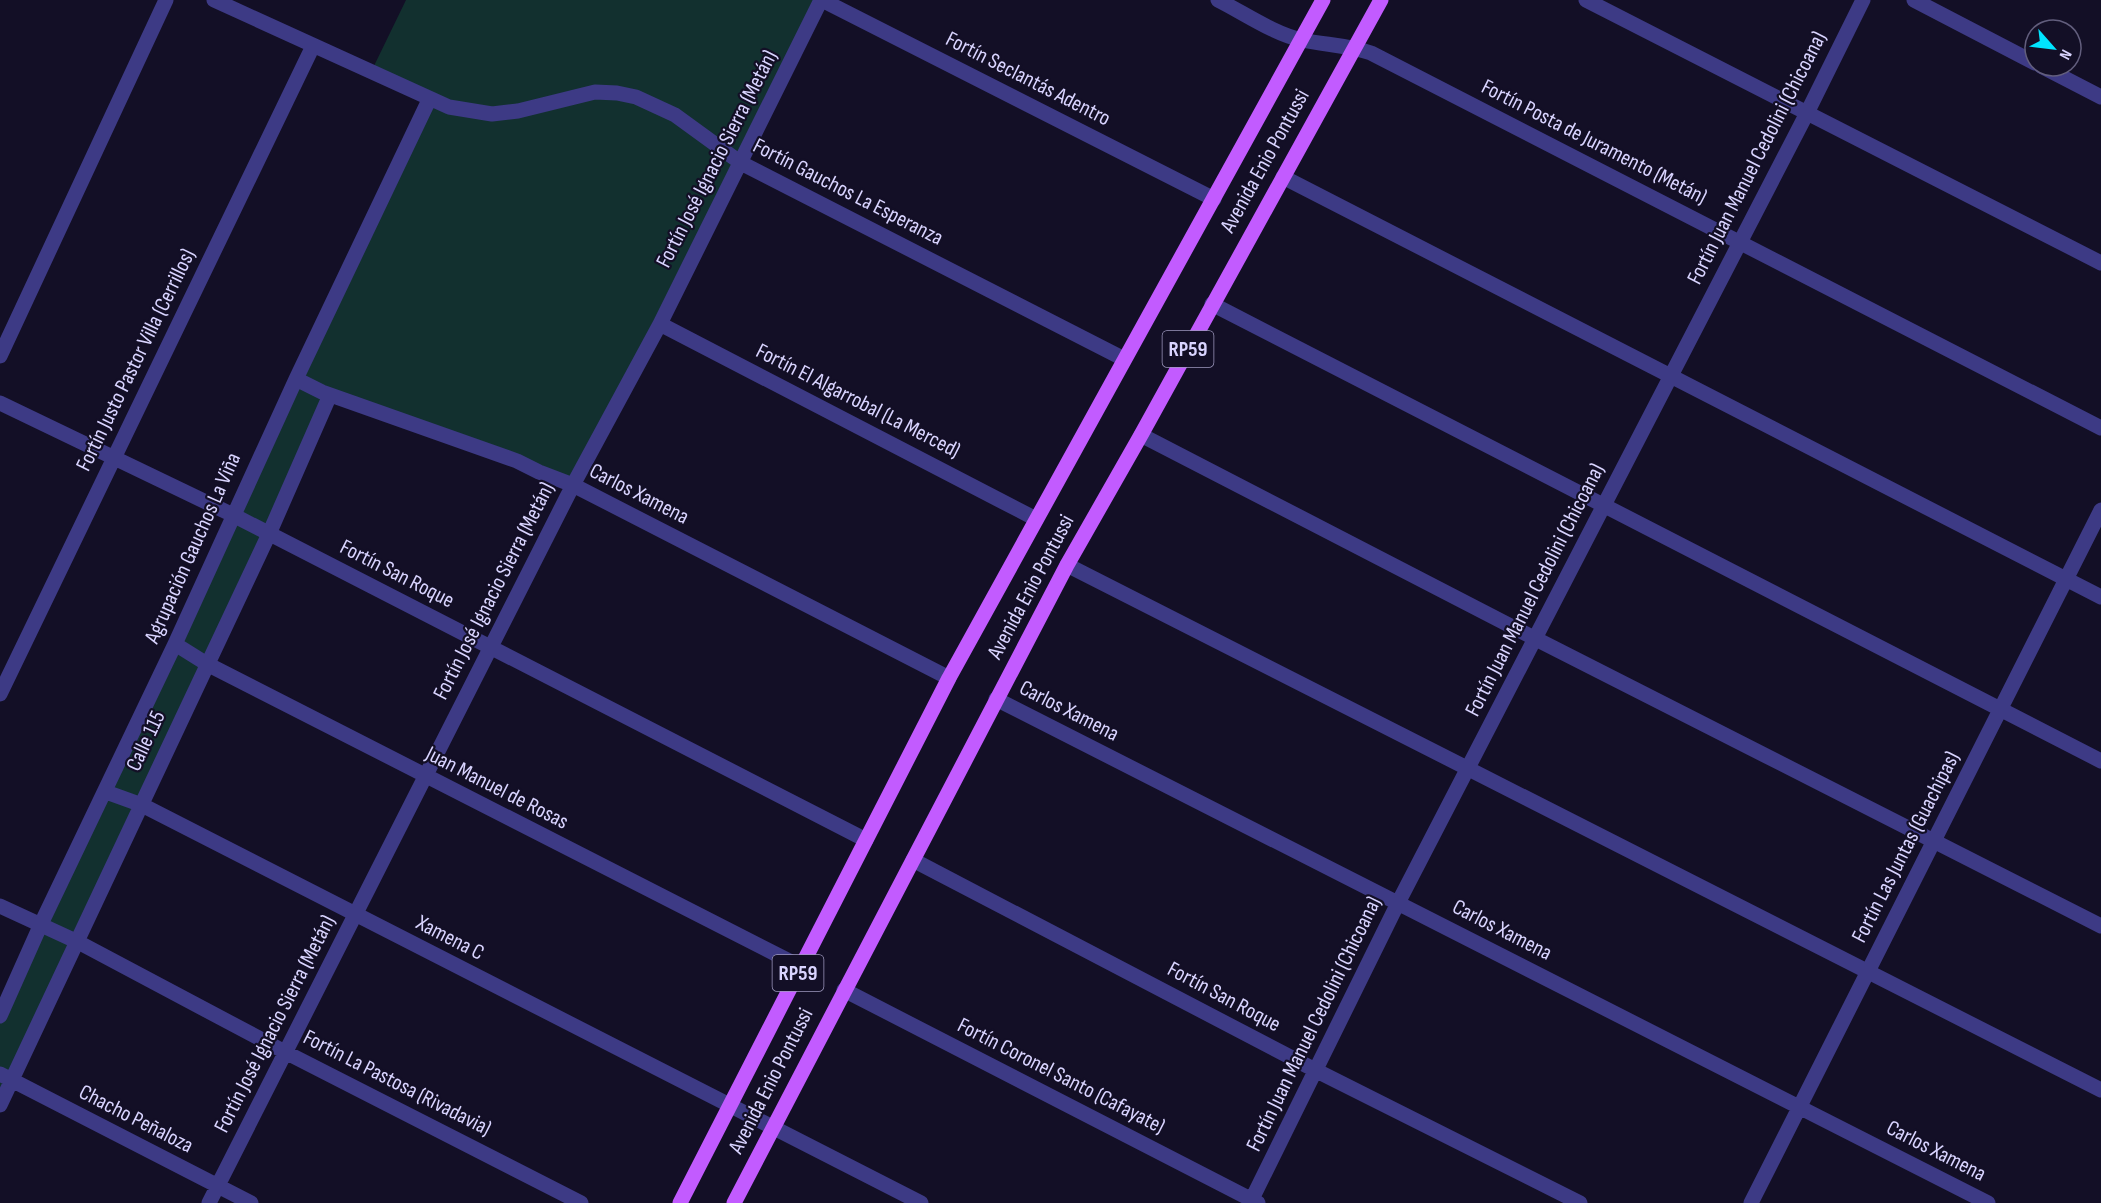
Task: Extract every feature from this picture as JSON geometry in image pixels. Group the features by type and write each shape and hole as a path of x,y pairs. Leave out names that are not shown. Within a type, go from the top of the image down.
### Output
{"main road":[{"name":"Avenida Enio Pontussi","path":"680,1203 949,678 1323,0"},
{"name":"Avenida Enio Pontussi","path":"734,1203 1067,565 1381,0"}],"street":[{"path":"0,356 166,0"},
{"name":"Fortín Gauchos La Esperanza","path":"214,0 429,100 449,107 492,114 518,111 595,92 626,95 652,103 675,116 741,163 1124,359"},
{"name":"Fortín José Ignacio Sierra (Metán)","path":"209,1203 573,486 660,324 822,0"},
{"name":"Fortín Seclantás Adentro","path":"822,0 1214,199"},
{"name":"Fortín Posta de Juramento (Metán)","path":"1218,0 1286,35 1302,40 1354,47 1371,53 2101,428"},
{"path":"1586,0 2101,263"},
{"name":"Fortín Juan Manuel Cedolini (Chicoana)","path":"1253,1202 1398,903 1807,113 1863,0"},
{"path":"1914,0 2023,57"},
{"name":"Fortín Justo Pastor Villa (Cerrillos)","path":"0,694 313,46"},
{"path":"2064,78 2101,97"},
{"name":"Agrupación Gauchos La Viña","path":"0,1016 41,924 175,644 296,379 429,100"},
{"path":"1283,177 2101,597"},
{"path":"1212,304 2101,761"},
{"name":"Fortín El Algarrobal (La Merced)","path":"660,324 1036,519"},
{"name":"Carlos Xamena","path":"296,379 330,395 517,461 573,486 949,678"},
{"name":"Calle 115","path":"0,1105 6,1077 78,942 269,534 330,395"},
{"name":"Fortín San Roque","path":"0,404 233,515 866,840"},
{"path":"1141,435 2101,927"},
{"name":"Fortín Las Juntas (Guachipas)","path":"1751,1203 2101,510"},
{"path":"1067,565 2101,1090"},
{"name":"Juan Manuel de Rosas","path":"175,644 207,664 425,777 801,967"},
{"name":"Carlos Xamena","path":"996,699 1988,1203"},
{"name":"Xamena C","path":"106,792 142,805 921,1203"},
{"name":"Fortín San Roque","path":"913,860 1317,1071 1580,1203"},
{"name":"Fortín La Pastosa (Rivadavia)","path":"0,906 78,942 285,1052 581,1203"},
{"name":"Fortín Coronel Santo (Cafayate)","path":"844,990 1253,1202"},
{"name":"Chacho Peñaloza","path":"6,1077 251,1203"}],"green space":[{"path":"406,0 819,0 571,482 334,390 0,1101 0,1022 429,97 372,70"}]}
